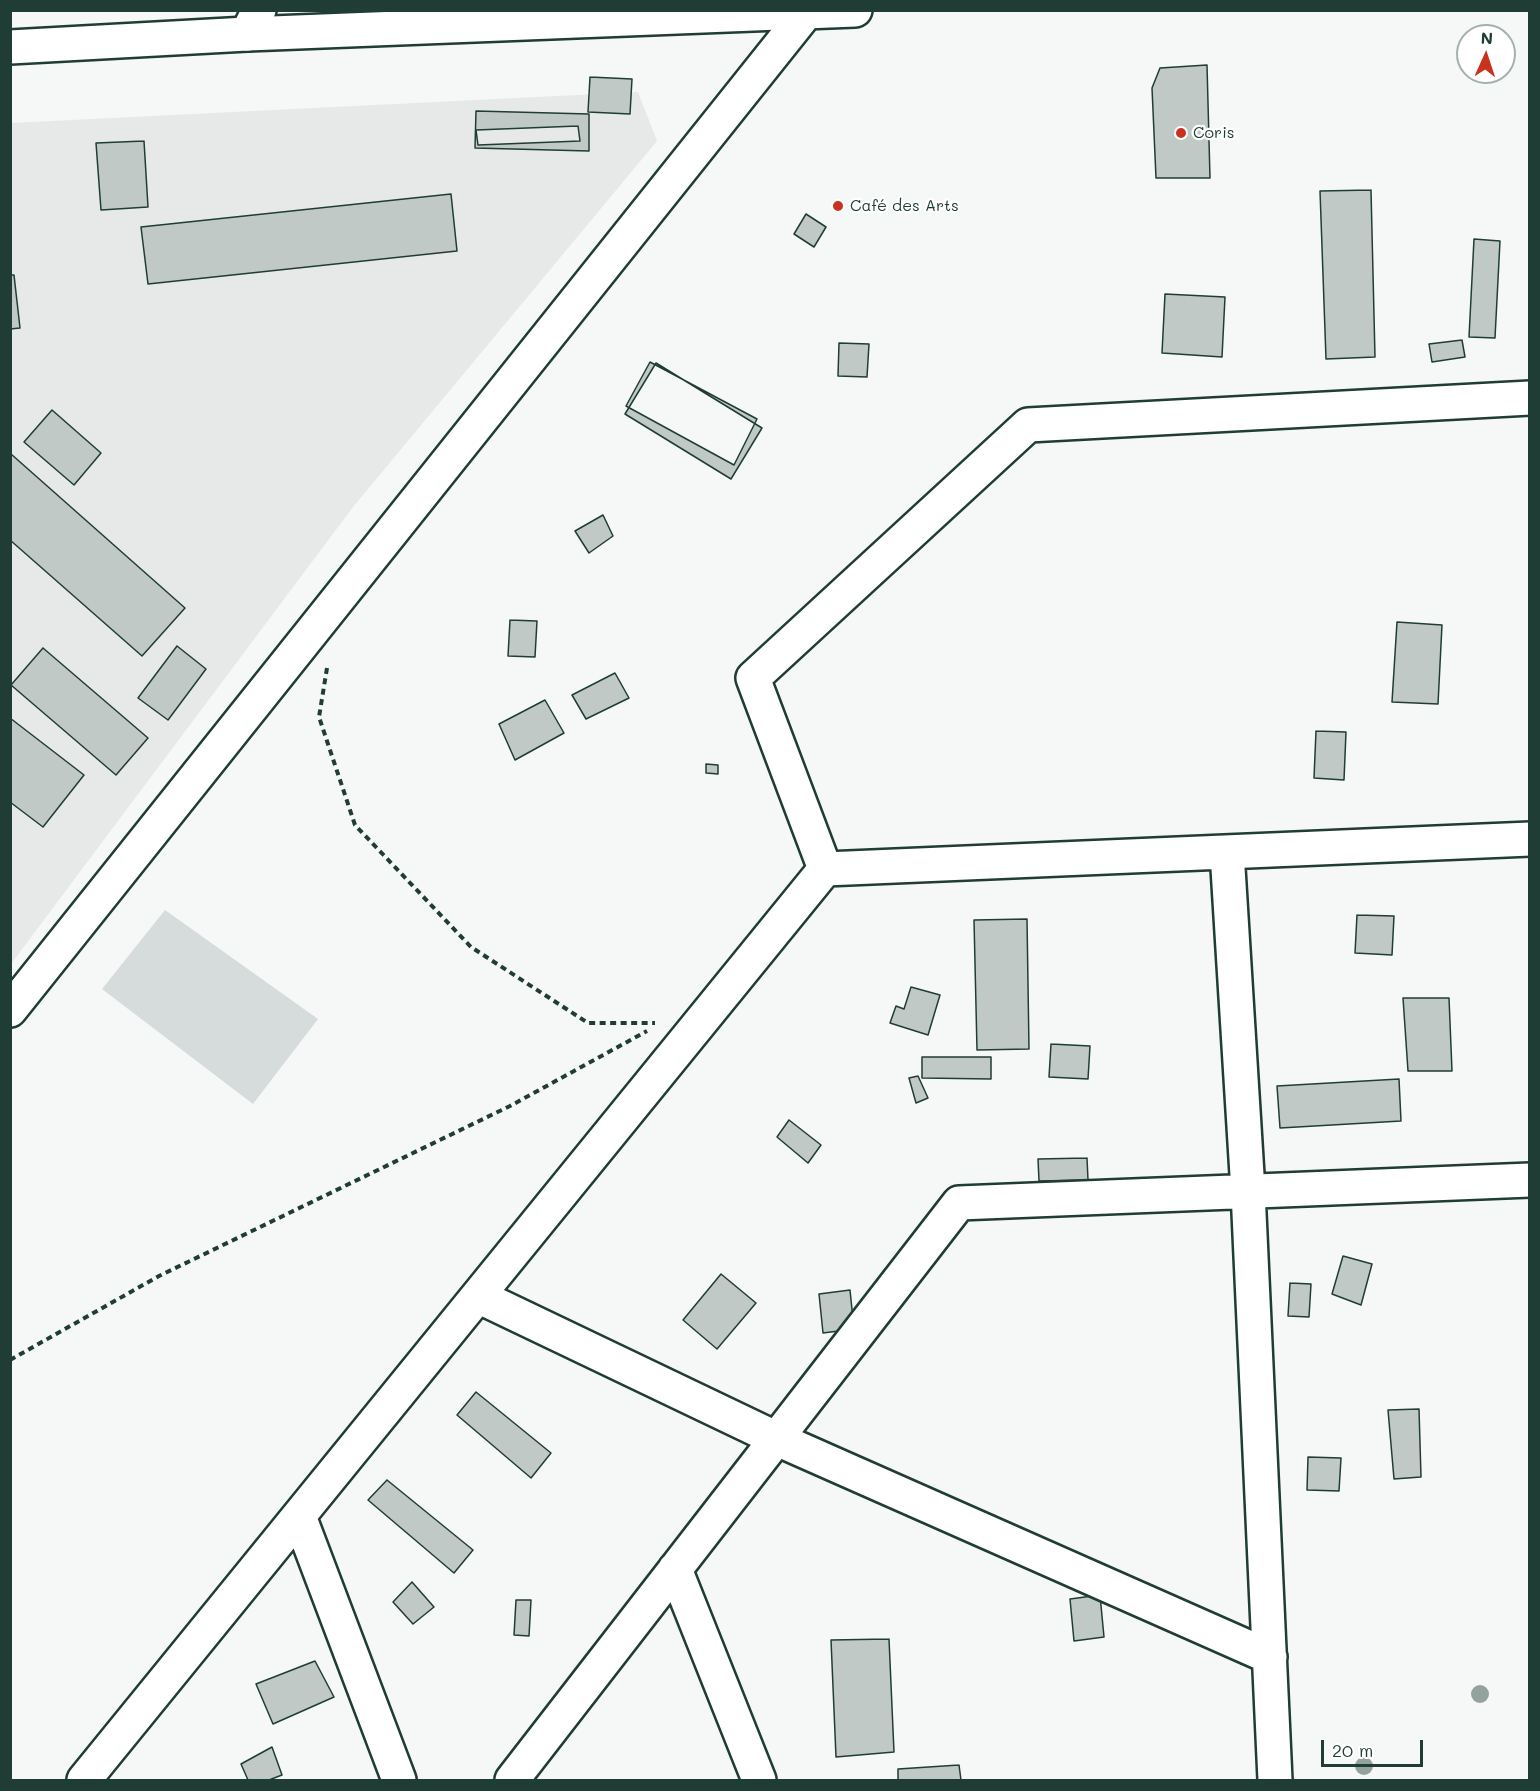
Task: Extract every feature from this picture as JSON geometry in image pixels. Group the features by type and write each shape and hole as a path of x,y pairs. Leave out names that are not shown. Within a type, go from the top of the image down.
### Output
{"main road":[{"path":"10,47 253,22 805,14 855,10"},
{"path":"10,1010 805,14"},
{"path":"825,868 753,678 1028,425 1530,398"},
{"path":"84,1780 825,868 1530,838"},
{"path":"1227,852 1248,1191 1275,1780"},
{"path":"512,1780 959,1203 1530,1180"},
{"path":"478,1296 777,1439 1270,1657"},
{"path":"299,1516 399,1780"},
{"path":"675,1569 759,1780"}],"path":[{"path":"10,1359 159,1276 510,1106 661,1023 588,1023 471,947 354,825 319,717 328,662"}],"shaded area":[{"path":"638,92 657,141 353,507 11,964 11,123"},
{"path":"165,910 318,1019 253,1104 102,989"}],"building":[{"name":"Coris","path":"1207,65 1210,178 1156,178 1152,88 1160,68"},
{"path":"590,77 632,79 630,114 588,112"},
{"path":"476,111 589,114 589,151 475,148"},
{"path":"578,126 580,141 478,145 476,130"},
{"path":"144,141 148,207 101,210 96,143"},
{"path":"1371,190 1375,357 1326,359 1320,191"},
{"path":"451,194 457,251 148,284 141,227"},
{"path":"806,214 826,227 814,247 794,234"},
{"path":"1474,239 1500,241 1495,338 1469,337"},
{"path":"10,275 14,275 20,328 10,329"},
{"path":"1165,294 1225,297 1222,357 1162,353"},
{"path":"1462,340 1465,357 1432,362 1429,344"},
{"path":"839,343 869,344 867,377 838,376"},
{"path":"650,362 757,419 734,465 626,406"},
{"path":"656,363 762,428 731,479 625,414"},
{"path":"52,410 101,453 74,485 24,442"},
{"path":"11,454 185,608 142,656 10,540"},
{"path":"603,515 613,536 589,553 575,531"},
{"path":"510,620 537,621 535,657 508,656"},
{"path":"1397,622 1442,625 1438,704 1392,702"},
{"path":"177,646 206,669 168,720 138,698"},
{"path":"43,648 148,738 116,775 11,685"},
{"path":"615,673 629,698 586,719 572,695"},
{"path":"545,700 564,733 515,760 499,724"},
{"path":"10,718 84,775 43,827 10,802"},
{"path":"1316,731 1346,732 1344,780 1314,778"},
{"path":"706,764 718,765 718,774 706,773"},
{"path":"1357,915 1394,916 1392,955 1355,953"},
{"path":"1027,919 1029,1049 977,1050 974,920"},
{"path":"911,987 940,995 928,1035 890,1023 896,1006 904,1009"},
{"path":"1403,998 1449,998 1452,1071 1408,1071"},
{"path":"1051,1044 1090,1046 1088,1079 1049,1077"},
{"path":"922,1057 991,1057 991,1079 922,1078"},
{"path":"918,1076 928,1098 916,1103 909,1078"},
{"path":"1399,1079 1401,1121 1280,1128 1277,1086"},
{"path":"789,1120 821,1145 808,1163 777,1137"},
{"path":"1087,1158 1088,1180 1039,1181 1038,1159"},
{"path":"1343,1256 1372,1264 1361,1305 1332,1294"},
{"path":"721,1274 756,1303 717,1349 683,1320"},
{"path":"1290,1283 1311,1284 1309,1317 1288,1316"},
{"path":"850,1290 854,1329 823,1333 819,1294"},
{"path":"476,1392 551,1453 531,1478 457,1415"},
{"path":"1419,1409 1421,1477 1394,1479 1388,1410"},
{"path":"1308,1457 1341,1458 1339,1491 1307,1490"},
{"path":"387,1480 473,1550 454,1573 368,1500"},
{"path":"412,1582 434,1607 413,1624 393,1602"},
{"path":"1100,1595 1104,1637 1074,1641 1070,1599"},
{"path":"516,1600 531,1600 529,1636 514,1635"},
{"path":"889,1639 894,1752 836,1757 831,1640"},
{"path":"315,1661 334,1697 273,1724 256,1684"},
{"path":"272,1747 282,1775 269,1780 248,1780 241,1764"},
{"path":"959,1765 961,1780 898,1780 898,1769"}],"place":[{"name":"Coris","path":"1181,133"},
{"name":"Café des Arts","path":"838,206"}]}
